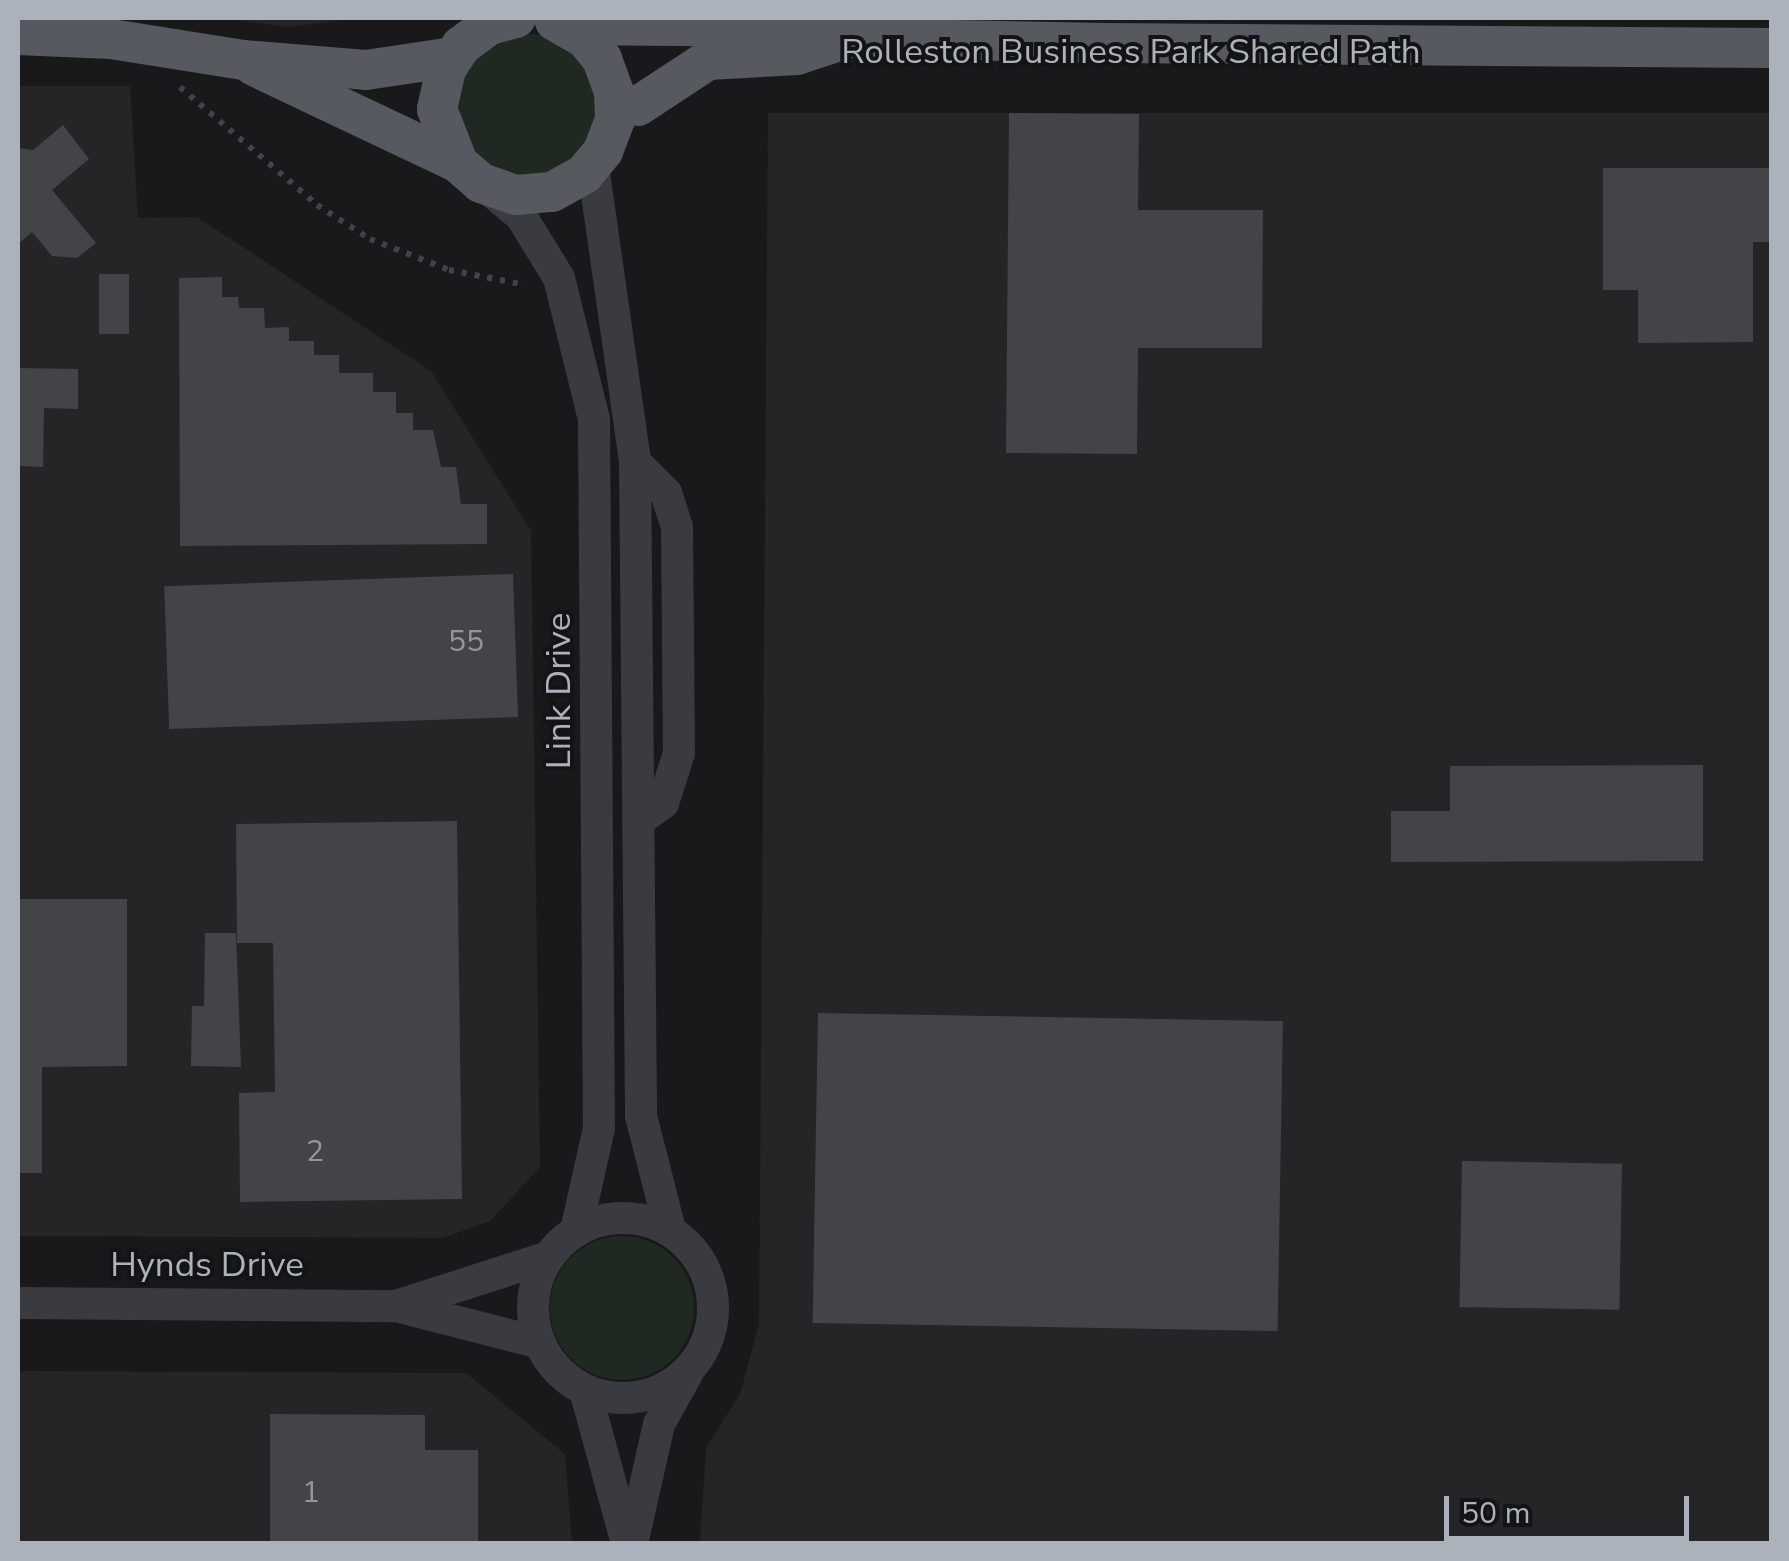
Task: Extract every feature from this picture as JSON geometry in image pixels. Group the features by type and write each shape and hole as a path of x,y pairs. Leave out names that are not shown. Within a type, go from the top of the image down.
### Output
{"main road":[{"path":"18,35 111,39 243,60 366,70 516,18"},
{"path":"553,20 799,27 848,38 1772,48"},
{"path":"553,20 602,59 627,108"},
{"path":"243,60 516,195 564,187 593,166 627,108 708,60 797,56 848,38"},
{"path":"461,40 437,109 470,173"}],"street":[{"path":"593,166 635,462 641,1116 670,1230 703,1265 712,1296 711,1328 659,1424 629,1544"},
{"name":"Link Drive","path":"470,173 522,216 560,278 594,419 600,1128 576,1231"},
{"path":"670,1230 630,1218 576,1231 548,1258 533,1299 540,1342 558,1371 585,1390 634,1398 658,1391 689,1370"},
{"name":"Hynds Drive","path":"396,1306 548,1258"},
{"name":"Hynds Drive","path":"18,1304 396,1306 540,1342"},
{"path":"585,1390 629,1544"}],"path":[{"path":"170,82 201,101 318,205 370,239 471,276 544,283"}],"shaded area":[{"path":"225,18 360,18 288,27"},
{"path":"527,34 554,39 577,55 593,78 598,105 593,132 577,155 554,171 527,176 500,171 477,155 461,132 456,105 461,78 477,55 500,39"},
{"path":"18,86 130,86 138,218 197,217 431,371 531,531 540,1167 490,1221 443,1238 18,1236"},
{"path":"768,113 1771,113 1771,1543 700,1544 706,1448 740,1394 759,1324"},
{"path":"622,1236 650,1241 673,1257 689,1280 694,1308 689,1336 673,1359 650,1375 622,1380 594,1375 571,1359 555,1336 550,1308 555,1280 571,1257 594,1241"},
{"path":"18,1371 466,1373 565,1454 572,1543 18,1544"}],"building":[{"path":"1009,113 1139,114 1138,210 1263,210 1262,348 1138,348 1137,454 1006,453"},
{"path":"63,125 89,159 52,190 96,243 77,258 52,256 32,232 18,244 18,148 33,150"},
{"path":"1603,168 1772,168 1772,242 1753,242 1753,342 1638,343 1638,290 1603,290"},
{"path":"99,274 129,274 129,334 99,334"},
{"path":"222,277 222,297 238,297 239,308 264,308 265,328 289,327 289,341 314,341 314,355 339,355 339,373 373,373 373,392 396,392 396,413 413,413 413,430 433,430 441,467 456,467 461,504 487,504 487,544 180,546 179,278"},
{"path":"18,368 78,369 78,409 44,408 43,467 18,466"},
{"path":"513,574 518,717 169,729 164,586"},
{"path":"1703,765 1703,861 1391,862 1391,811 1450,811 1450,766"},
{"path":"457,821 462,1199 240,1202 239,1093 275,1092 273,943 237,943 236,824"},
{"path":"18,899 127,899 127,1066 42,1067 42,1173 18,1173"},
{"path":"205,933 236,933 241,1067 191,1066 192,1006 204,1006"},
{"path":"818,1013 1283,1021 1278,1331 813,1323"},
{"path":"1462,1161 1622,1164 1619,1310 1459,1307"},
{"path":"270,1414 425,1415 425,1450 478,1450 478,1544 270,1544"}]}
